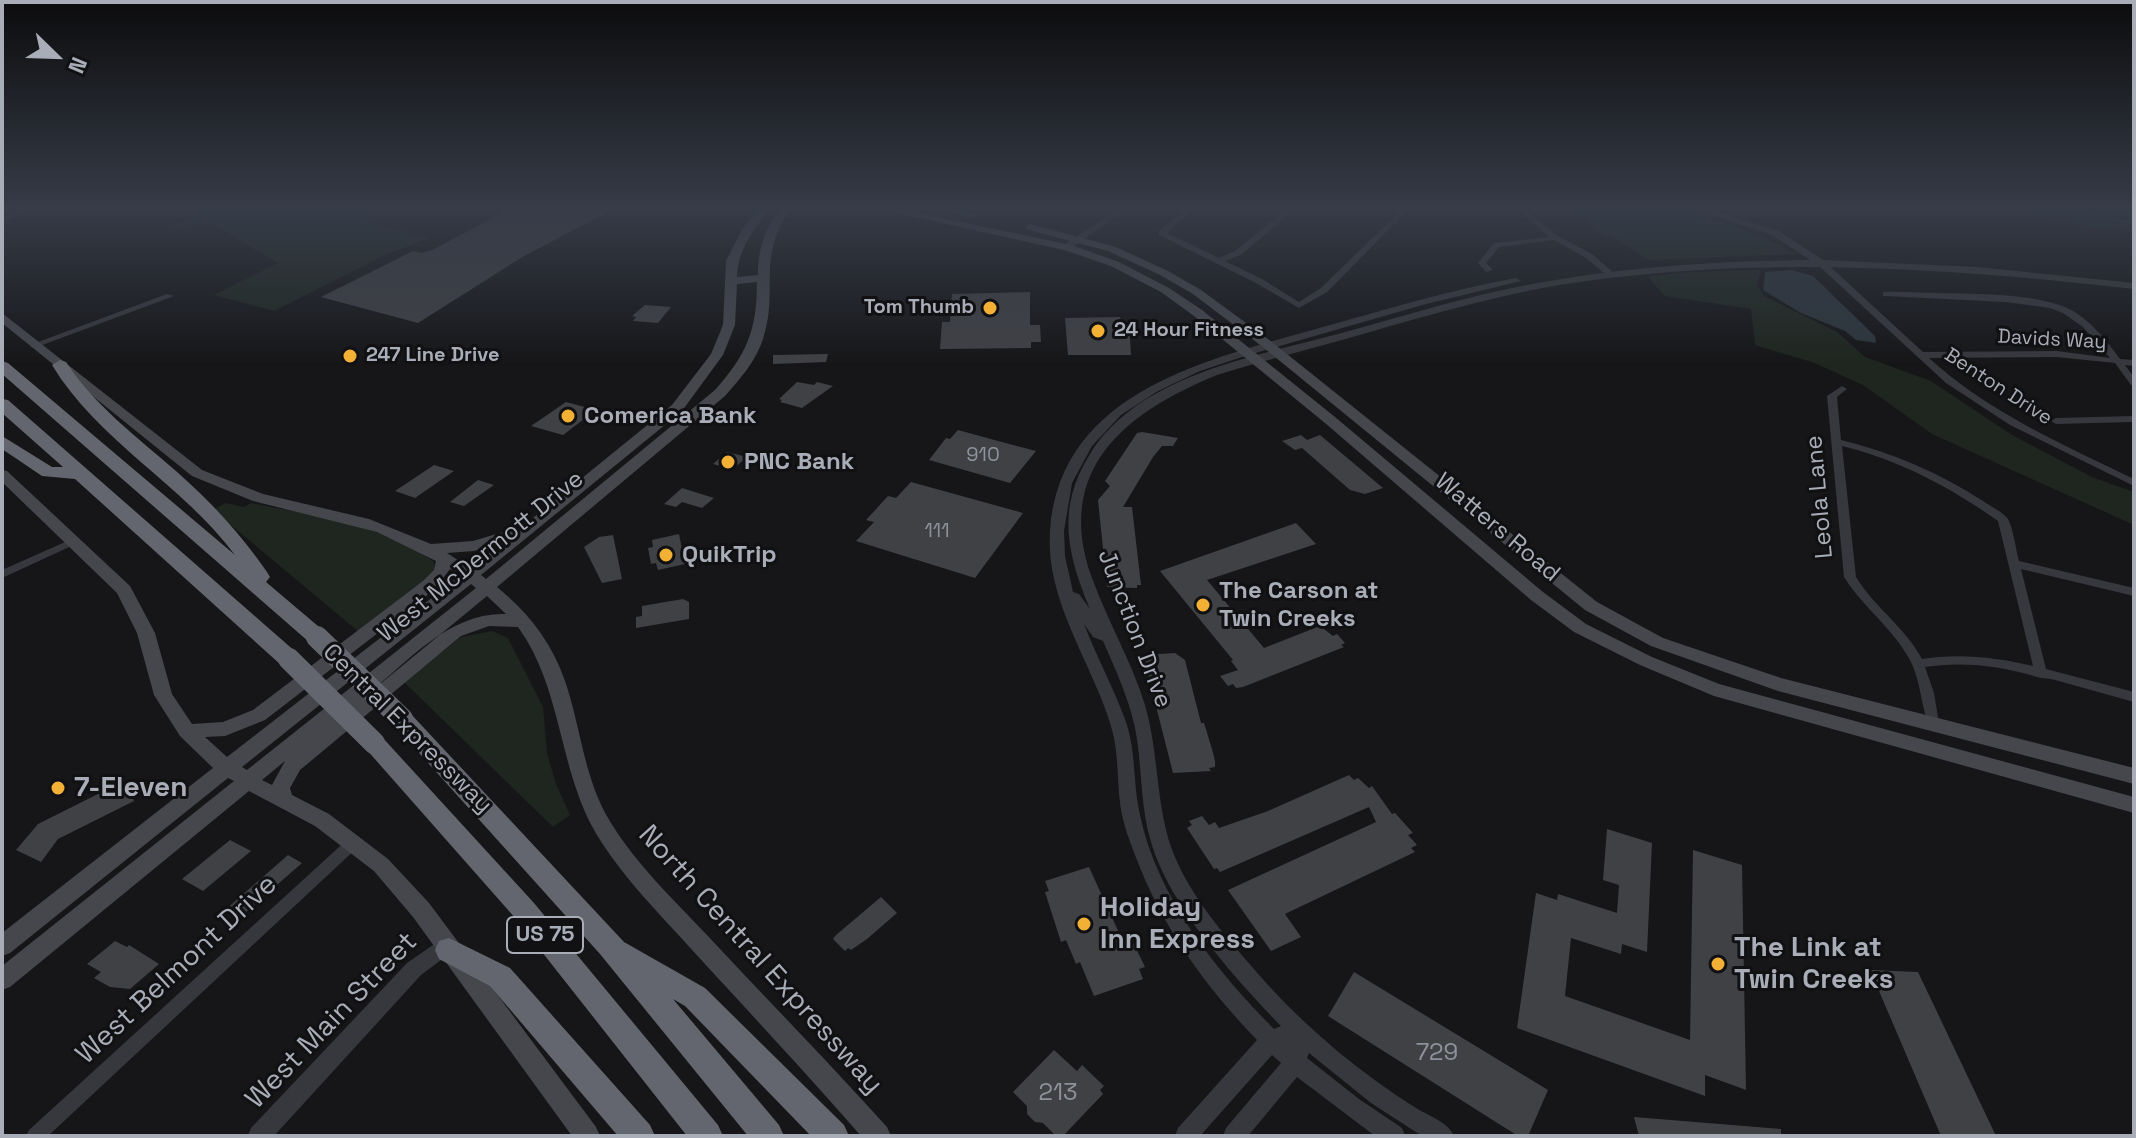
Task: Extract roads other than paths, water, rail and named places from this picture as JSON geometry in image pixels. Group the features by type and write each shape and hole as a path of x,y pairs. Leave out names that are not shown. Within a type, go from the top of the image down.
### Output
{"highway":[{"path":"60,365 72,388 168,473 239,544 270,594"},
{"name":"Central Expressway","path":"2,366 270,594 402,719 610,945 768,1136"},
{"name":"Central Expressway","path":"2,404 289,659 374,743 506,889 707,1136"},
{"path":"2,441 48,472 82,474"},
{"path":"610,945 695,997 833,1136"},
{"path":"447,947 500,977 639,1136"}],"main road":[{"name":"West McDermott Drive","path":"2,946 528,530 677,408 704,375 724,338 731,308 730,281 735,260"},
{"name":"West McDermott Drive","path":"2,980 699,413 734,378 754,346 762,313 763,260"},
{"name":"Watters Road","path":"1104,260 1165,290 1262,352 1591,606 1657,642 1707,662 1778,684 2134,776"},
{"name":"Watters Road","path":"1137,260 1185,284 1537,596 1580,628 1646,661 1714,689 2134,805"},
{"path":"730,281 762,278"},
{"path":"2,317 181,463 217,485 266,502 363,522 438,554 528,530"},
{"path":"677,408 699,413"},
{"path":"2,474 114,577 132,602 146,633 163,695 187,731 246,780 354,842 391,876 585,1135"},
{"path":"187,731 225,729 259,715 429,585 441,572 438,554"},
{"name":"North Central Expressway","path":"438,554 486,587 525,622 549,659 561,693 581,783 610,839 657,896 878,1136"},
{"path":"283,799 280,788 293,765 455,632 481,620 504,618 525,622"},
{"path":"1933,723 1938,752"}],"street":[{"path":"1220,261 1299,306 1324,290 1354,260"},
{"path":"1484,260 1482,263 1489,270"},
{"path":"1589,260 1608,272"},
{"path":"1262,352 1495,284 1608,272 1815,260"},
{"name":"Benton Drive","path":"1818,260 1949,381 2013,423 2134,483"},
{"path":"1820,260 1971,269 2134,286"},
{"path":"1822,260 1970,264 2134,280"},
{"path":"1886,294 2003,300 2058,308 2098,338 2134,383"},
{"path":"34,345 170,296"},
{"name":"Junction Drive","path":"1262,352 1202,366 1157,386 1108,419 1085,445 1069,473 1059,507 1056,535 1063,579 1120,729 1133,824 1160,893 1227,998 1294,1064 1344,1103 1394,1136"},
{"name":"Junction Drive","path":"1262,352 1150,400 1107,436 1078,489 1074,507 1079,568 1129,676 1139,708 1161,846 1188,899 1226,950 1301,1034 1358,1082 1407,1116 1443,1136"},
{"name":"Davids Way","path":"1920,355 2057,354 2134,363"},
{"path":"1132,414 1134,408 1155,394 1157,386"},
{"name":"Leola Lane","path":"1842,389 1832,396 1850,577 1859,594 1907,644 1918,664 1933,723"},
{"path":"2056,421 2134,419"},
{"path":"1836,442 1871,449 1895,459 2003,520 2041,674"},
{"path":"2,574 74,541"},
{"path":"2015,564 2134,592"},
{"path":"1063,579 1094,628 1101,635 1111,638"},
{"path":"1918,664 1957,658 2041,674 2134,697"},
{"name":"West Belmont Drive","path":"35,1136 354,842"},
{"name":"West Main Street","path":"259,1136 414,969 447,947"},
{"path":"1186,1136 1270,1041 1301,1034 1294,1064 1234,1136"}],"place":[{"name":"Tom Thumb","path":"990,308"},
{"name":"24 Hour Fitness","path":"1098,331"},
{"name":"247 Line Drive","path":"350,356"},
{"name":"Comerica Bank","path":"568,416"},
{"name":"PNC Bank","path":"728,462"},
{"name":"QuikTrip","path":"666,555"},
{"name":"The Carson at Twin Creeks","path":"1203,605"},
{"name":"7-Eleven","path":"58,788"},
{"name":"Holiday Inn Express","path":"1084,924"},
{"name":"The Link at Twin Creeks","path":"1718,964"}]}
